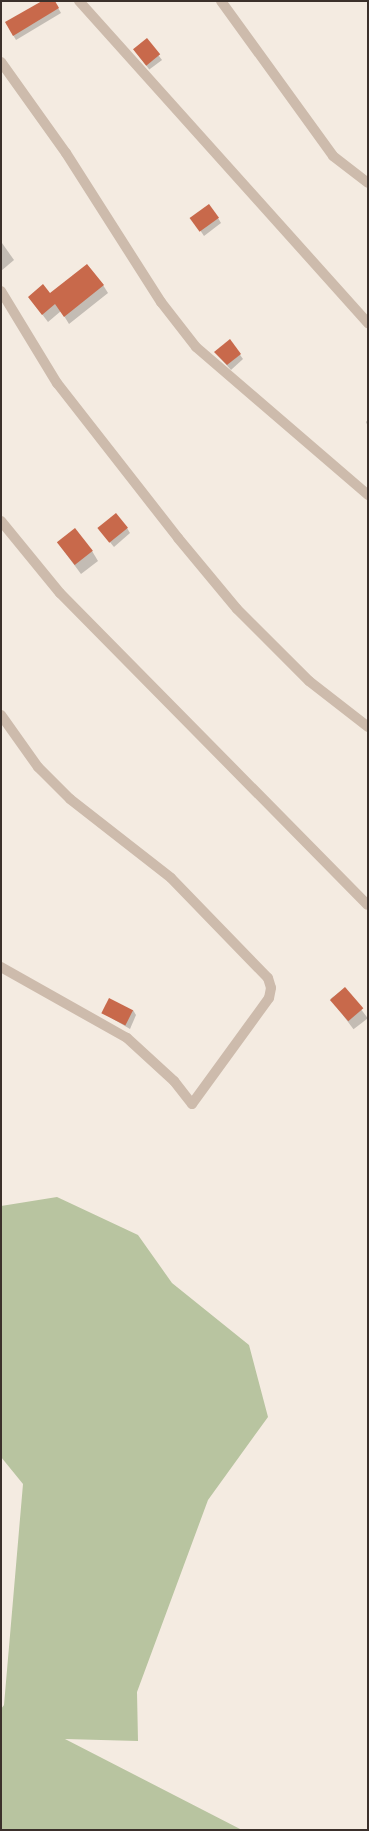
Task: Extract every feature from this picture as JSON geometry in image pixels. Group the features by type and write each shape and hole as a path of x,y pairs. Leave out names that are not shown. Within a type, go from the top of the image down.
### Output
{"street":[{"path":"78,1 368,322"},
{"path":"221,1 333,156 368,182"},
{"path":"1,62 66,153 161,302 196,347 368,495"},
{"path":"1,291 57,383 178,538 237,609 308,681 368,728"},
{"path":"1,520 65,599 368,905"},
{"path":"1,715 38,767 70,799 171,878 268,978 271,988 269,998 192,1104 174,1081 127,1038 1,967"}],"green space":[{"path":"57,1197 138,1235 172,1283 249,1345 268,1417 208,1500 137,1692 138,1741 65,1739 242,1830 1,1830 1,1709 4,1705 23,1484 1,1457 1,1206"}],"building":[{"path":"42,1 55,1 59,8 13,36 5,22"},
{"path":"147,38 160,54 146,66 133,49"},
{"path":"209,204 219,218 200,232 190,218"},
{"path":"87,264 104,285 64,317 55,304 42,315 28,297 43,284 50,293"},
{"path":"230,339 241,354 227,365 214,352"},
{"path":"116,513 128,528 109,543 97,528"},
{"path":"75,528 93,551 75,565 57,542"},
{"path":"345,987 363,1008 348,1021 330,1000"},
{"path":"109,998 133,1010 125,1025 101,1013"}]}
